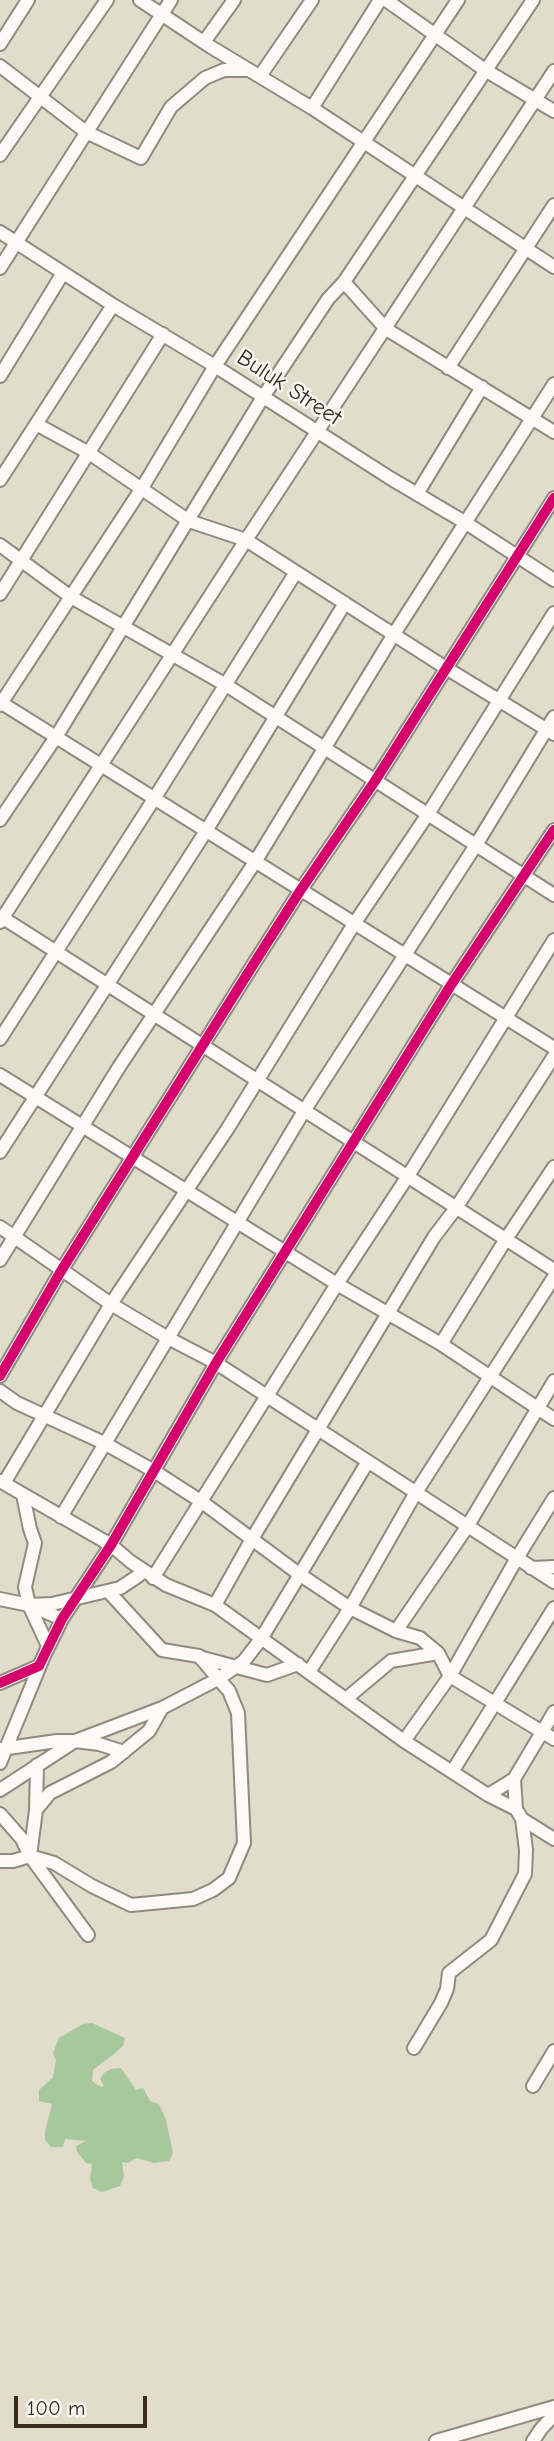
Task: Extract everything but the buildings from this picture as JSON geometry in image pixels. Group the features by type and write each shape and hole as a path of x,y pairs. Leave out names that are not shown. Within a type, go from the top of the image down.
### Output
{"street":[{"path":"0,44 28,0"},
{"path":"0,155 107,0"},
{"path":"140,0 312,108 554,267"},
{"path":"0,268 171,0"},
{"path":"204,41 234,0"},
{"path":"254,73 312,0"},
{"path":"312,108 380,0"},
{"path":"386,0 485,70 554,111"},
{"path":"458,0 215,366 142,488 0,703 554,1048"},
{"path":"0,820 55,737 263,397 328,299 344,282 533,0"},
{"path":"0,66 86,132 141,158 171,107 205,78 224,70 254,73"},
{"path":"554,71 1,919 107,982 256,1081 554,1269"},
{"path":"447,368 554,205"},
{"name":"Buluk Street","path":"0,232 554,580"},
{"path":"0,376 63,273"},
{"path":"344,282 386,329 554,432"},
{"path":"0,480 113,305"},
{"path":"0,594 163,334"},
{"path":"0,1260 82,1126 326,750 394,634 554,384"},
{"path":"417,494 482,387"},
{"path":"38,425 89,453 188,520 246,540 550,732"},
{"path":"0,1376 61,1271 300,891 376,781 554,498"},
{"path":"0,545 71,597 226,685 554,895"},
{"path":"0,1039 296,572"},
{"path":"0,1152 205,831 345,603"},
{"path":"552,1834 404,1741 215,1605 166,1585 111,1545 2,1482 46,1416 111,1304 228,1128 354,924 428,814 554,613"},
{"path":"61,1517 304,1111 550,732 554,717"},
{"path":"0,1683 39,1666 62,1619 111,1545 216,1363 451,985 554,830"},
{"path":"0,1600 29,1605 52,1604 120,1588 138,1576 148,1574 202,1502 554,940"},
{"path":"215,1605 434,1237 456,1208 554,1056"},
{"path":"0,1075 285,1252 441,1344 554,1419"},
{"path":"441,1344 554,1167"},
{"path":"0,1227 111,1304 267,1395 554,1583"},
{"path":"309,1671 350,1608 415,1494 554,1277"},
{"path":"396,1631 467,1527 554,1381"},
{"path":"0,1391 17,1404 104,1443 154,1471 350,1608 396,1631 420,1638 438,1653 450,1676 554,1739"},
{"path":"0,1790 75,1741 162,1708 238,1667 261,1639 367,1463"},
{"path":"0,1763 3,1749 48,1646 29,1605 25,1587 35,1543 23,1495"},
{"path":"404,1741 450,1676 554,1499"},
{"path":"531,1568 554,1567"},
{"path":"108,1591 163,1650 199,1656 267,1675 298,1664"},
{"path":"29,1605 62,1619"},
{"path":"452,1772 554,1608"},
{"path":"347,1698 391,1661 438,1653"},
{"path":"0,1861 13,1861 30,1856 54,1863 131,1905 192,1899 213,1890 229,1878 244,1843 238,1713 229,1691 199,1656"},
{"path":"36,1810 50,1793 111,1762 124,1752 149,1731 162,1708"},
{"path":"488,1795 514,1779 554,1712"},
{"path":"3,1749 75,1741 99,1744 124,1752"},
{"path":"30,1856 36,1810 37,1765"},
{"path":"414,2048 441,2003 449,1973 491,1940 524,1874 526,1850 514,1779"},
{"path":"0,1814 22,1839 30,1856 88,1935"},
{"path":"533,2086 554,2051"},
{"path":"436,2441 554,2407"},
{"path":"533,2441 541,2428 554,2416"}],"green space":[{"path":"92,2023 125,2038 123,2046 93,2070 92,2081 104,2086 100,2079 104,2073 121,2068 136,2090 143,2088 150,2101 159,2104 166,2120 173,2153 169,2161 154,2163 137,2158 128,2163 122,2162 124,2176 120,2186 102,2192 93,2188 90,2179 92,2164 86,2163 77,2152 76,2146 86,2141 65,2139 63,2147 51,2147 45,2140 52,2104 39,2101 39,2090 53,2077 56,2060 53,2053 59,2038 83,2024"}],"cycle path":[{"path":"0,1376 61,1271 253,965 375,781 554,498"},
{"path":"0,1683 39,1666 62,1619 111,1545 216,1363 451,985 554,830"}]}
